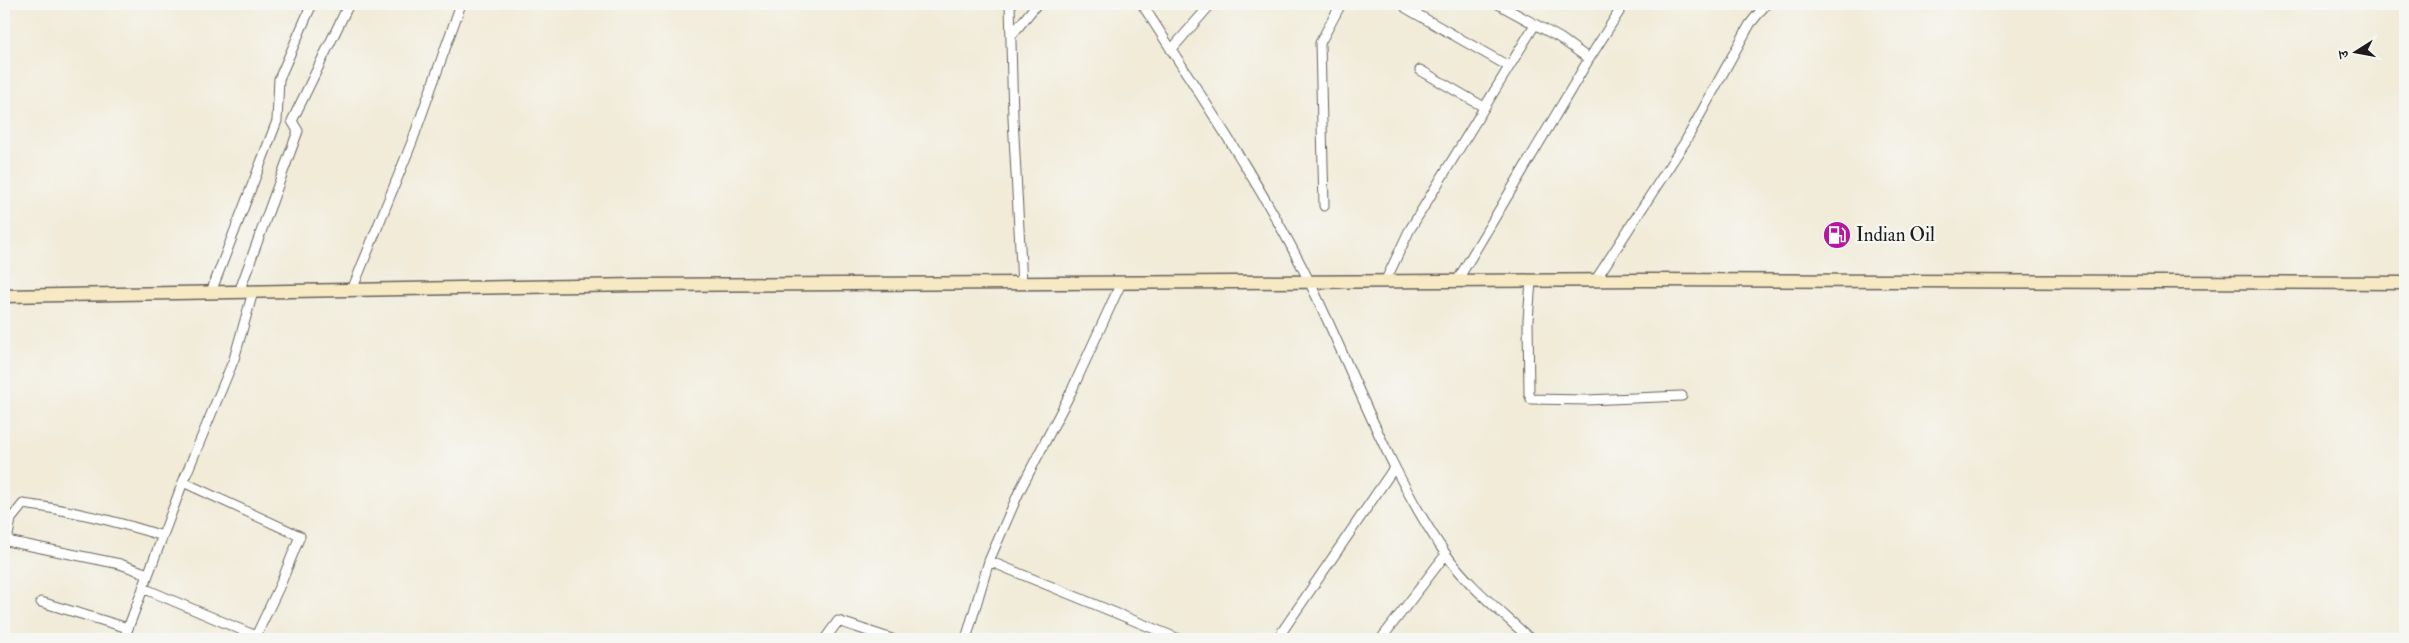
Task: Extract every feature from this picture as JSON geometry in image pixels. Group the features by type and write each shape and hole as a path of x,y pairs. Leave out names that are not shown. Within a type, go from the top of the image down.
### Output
{"main road":[{"path":"4,296 648,285 1457,281 2405,283"}],"street":[{"path":"210,292 277,121 279,79 312,4"},
{"path":"239,292 298,131 292,121 349,4"},
{"path":"352,290 412,142 461,4"},
{"path":"1010,4 1013,118 1022,284"},
{"path":"1011,36 1037,4"},
{"path":"1142,4 1258,186 1309,282 1394,468 1446,554 1470,582 1530,639"},
{"path":"1171,50 1211,4"},
{"path":"1324,206 1320,43 1341,4"},
{"path":"1498,4 1534,26 1560,38 1589,58"},
{"path":"1457,281 1589,58 1624,4"},
{"path":"1595,281 1685,142 1750,24 1766,4"},
{"path":"1406,8 1508,66"},
{"path":"1385,282 1409,231 1534,26"},
{"path":"1420,70 1484,107"},
{"path":"1531,281 1528,320 1529,394 1531,399 1682,396"},
{"path":"966,639 989,561 1019,492 1071,392 1121,283"},
{"path":"124,639 183,482 234,359 252,292"},
{"path":"1277,639 1394,468"},
{"path":"143,588 256,636 281,583 300,536 183,482"},
{"path":"148,574 120,564 7,540 7,518 24,504 65,509 111,520 162,536"},
{"path":"1381,639 1446,554"},
{"path":"989,561 1179,639"},
{"path":"40,602 128,628"},
{"path":"825,639 838,621 892,639"}],"place":[{"name":"Indian Oil","path":"1837,235"}]}
